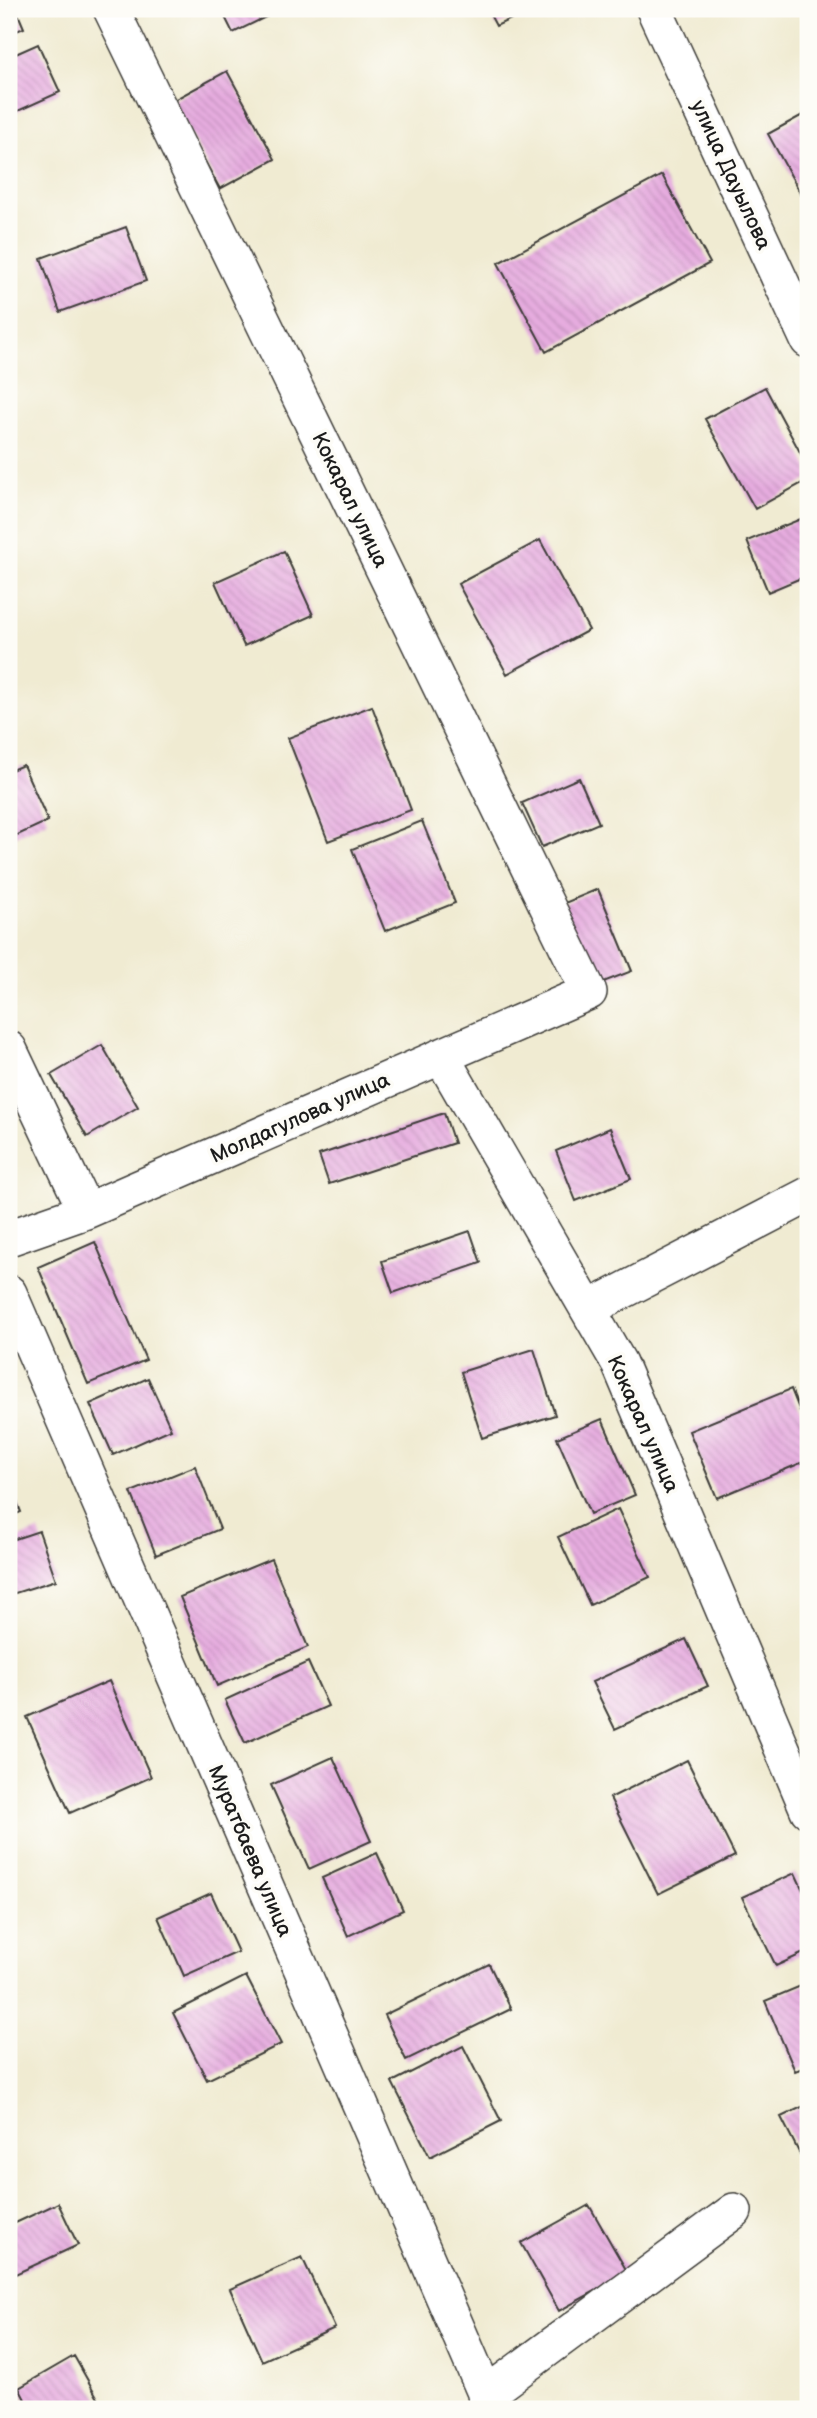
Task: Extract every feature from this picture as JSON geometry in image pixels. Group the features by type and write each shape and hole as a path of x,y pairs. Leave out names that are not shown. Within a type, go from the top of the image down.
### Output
{"street":[{"name":"Кокарал улица","path":"111,9 589,992"},
{"name":"улица Дауылова","path":"654,9 808,340"},
{"name":"Молдагулова улица","path":"9,1238 86,1211 589,992"},
{"path":"9,1049 86,1211"},
{"name":"Кокарал улица","path":"441,1056 619,1363 808,1810"},
{"path":"588,1309 808,1195"},
{"name":"Муратбаева улица","path":"9,1293 488,2402"},
{"path":"488,2402 734,2211"}],"building":[{"path":"9,9 16,9 24,28 9,34"},
{"path":"221,9 282,9 233,33"},
{"path":"487,9 532,9 496,26"},
{"path":"38,44 60,92 9,115 9,57"},
{"path":"227,71 275,159 220,189 172,101"},
{"path":"808,112 808,192 802,196 768,134"},
{"path":"662,175 710,263 546,352 498,263"},
{"path":"126,227 146,281 60,312 41,258"},
{"path":"765,387 808,467 808,480 755,509 705,419"},
{"path":"808,516 808,575 768,592 747,541"},
{"path":"540,540 589,630 507,674 458,584"},
{"path":"284,551 313,615 244,646 215,582"},
{"path":"372,706 411,810 328,841 288,738"},
{"path":"23,765 48,821 9,839 9,771"},
{"path":"579,778 599,823 542,847 522,803"},
{"path":"422,821 455,903 385,931 352,849"},
{"path":"598,889 632,971 588,988 555,907"},
{"path":"102,1045 138,1107 87,1137 51,1075"},
{"path":"444,1113 454,1143 329,1184 319,1155"},
{"path":"610,1128 631,1179 576,1201 556,1151"},
{"path":"470,1231 481,1263 393,1293 382,1261"},
{"path":"95,1242 146,1360 88,1384 38,1267"},
{"path":"534,1349 555,1415 482,1438 461,1372"},
{"path":"148,1378 171,1429 113,1455 90,1404"},
{"path":"791,1389 808,1431 808,1460 717,1498 689,1431"},
{"path":"602,1419 635,1495 590,1514 557,1438"},
{"path":"195,1466 220,1529 156,1555 131,1492"},
{"path":"9,1481 21,1512 9,1517"},
{"path":"618,1509 650,1577 590,1605 558,1537"},
{"path":"39,1531 56,1580 9,1595 9,1541"},
{"path":"271,1559 308,1647 217,1686 180,1597"},
{"path":"686,1639 708,1686 615,1729 592,1682"},
{"path":"308,1662 328,1706 245,1743 225,1700"},
{"path":"109,1681 151,1777 70,1813 27,1717"},
{"path":"333,1757 371,1841 309,1869 271,1785"},
{"path":"687,1760 735,1856 658,1894 610,1798"},
{"path":"377,1853 403,1910 348,1936 322,1878"},
{"path":"795,1873 808,1901 808,1951 776,1966 742,1897"},
{"path":"211,1893 238,1952 184,1976 158,1917"},
{"path":"489,1964 511,2009 406,2060 384,2015"},
{"path":"246,1976 281,2044 207,2080 173,2013"},
{"path":"808,1983 808,2066 795,2071 765,2001"},
{"path":"463,2046 501,2121 430,2157 392,2082"},
{"path":"808,2104 808,2170 781,2117"},
{"path":"58,2203 78,2245 9,2277 9,2226"},
{"path":"589,2205 628,2273 559,2311 521,2243"},
{"path":"302,2257 335,2328 262,2361 230,2289"},
{"path":"74,2356 104,2409 30,2409 19,2388"}]}
